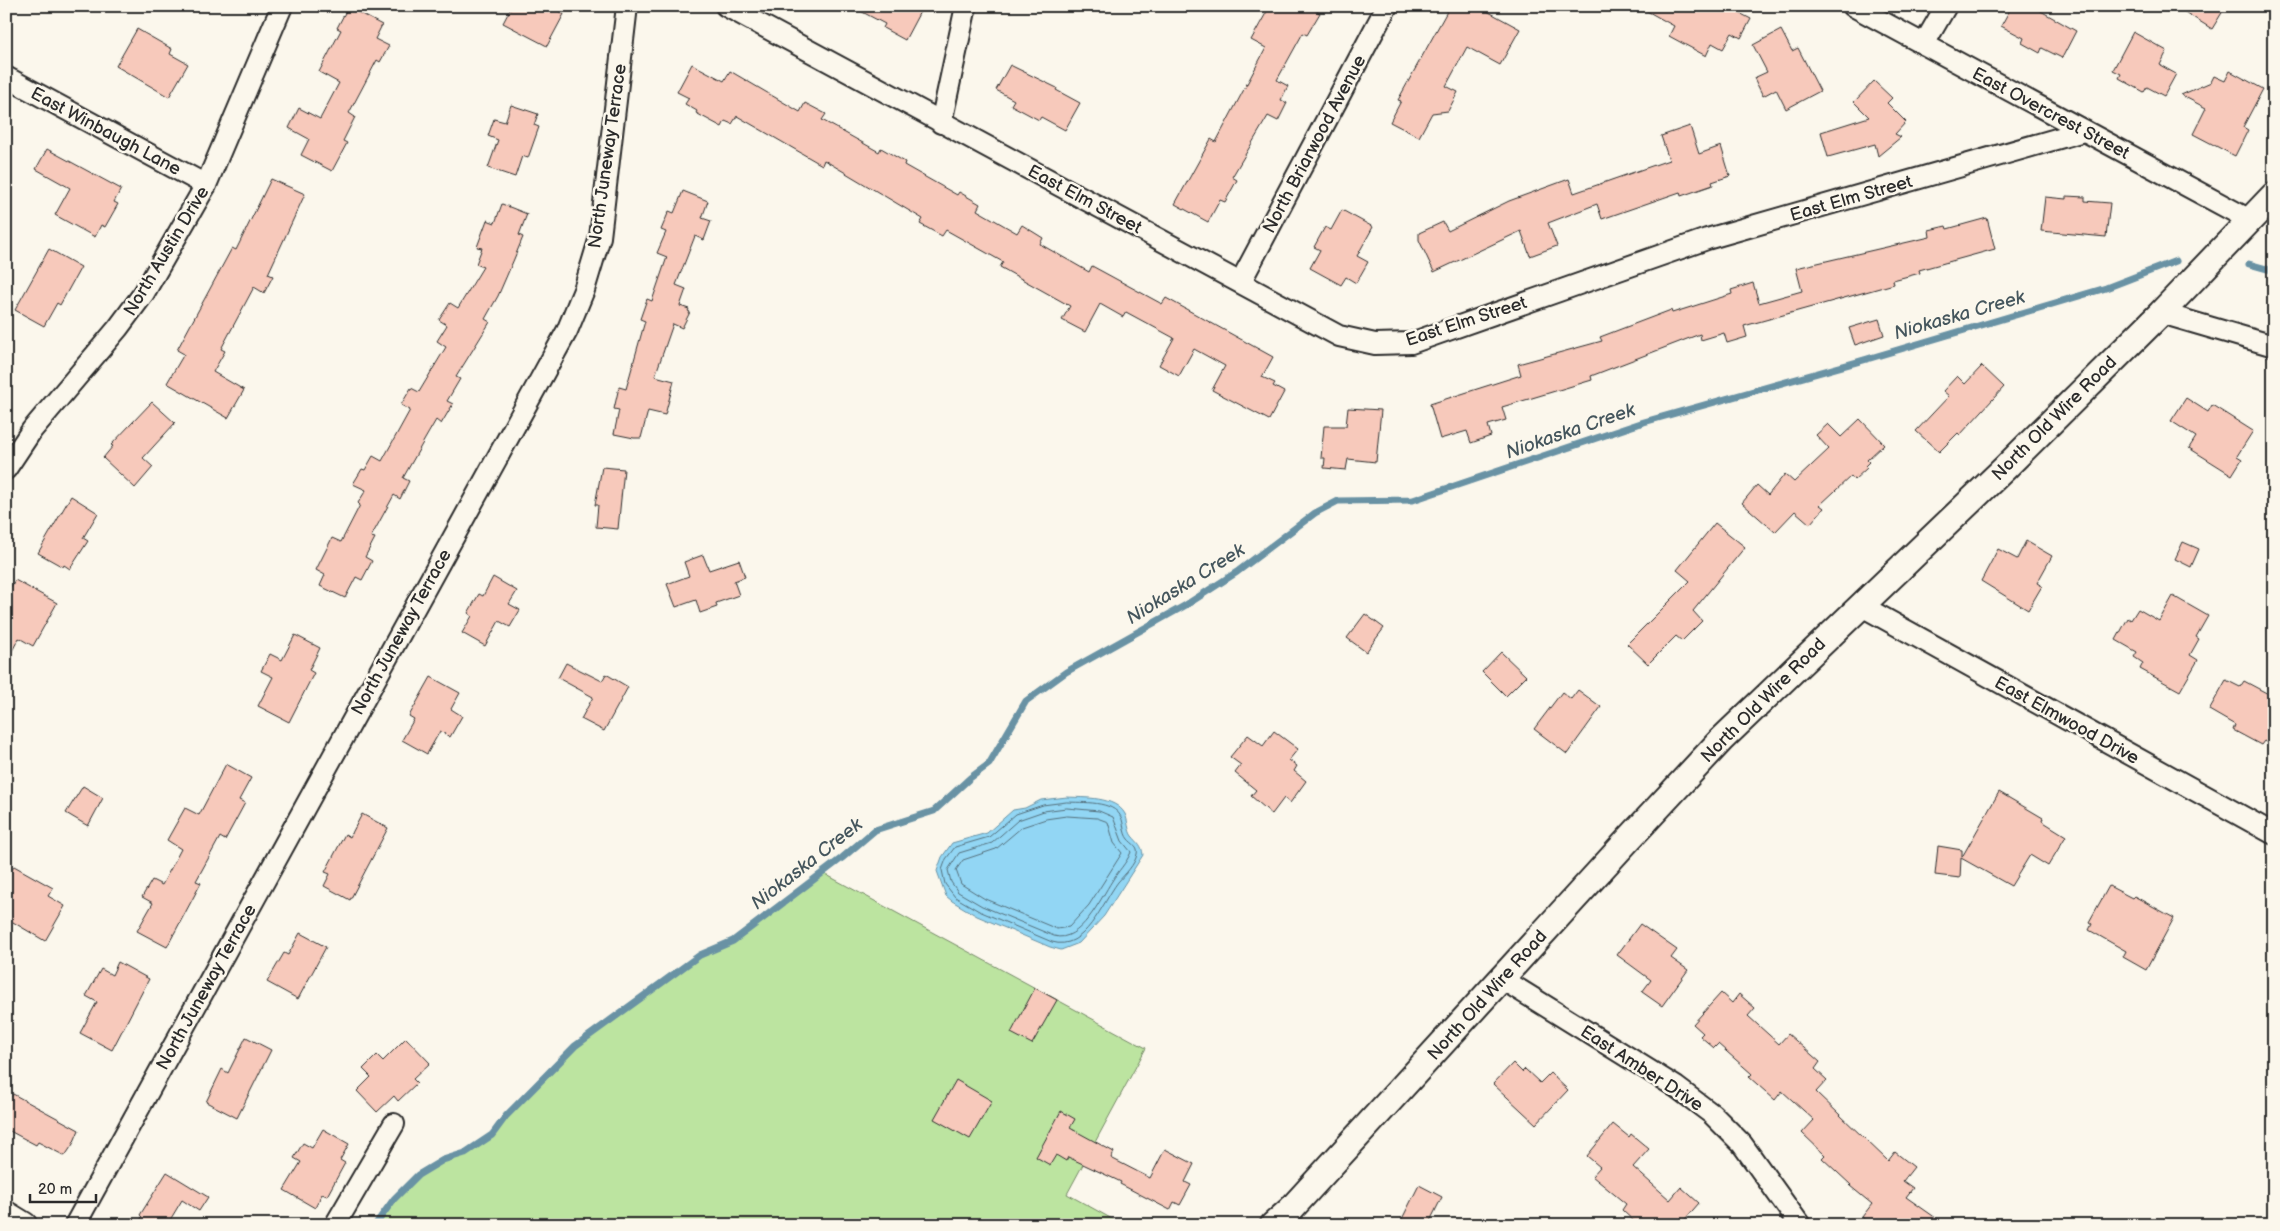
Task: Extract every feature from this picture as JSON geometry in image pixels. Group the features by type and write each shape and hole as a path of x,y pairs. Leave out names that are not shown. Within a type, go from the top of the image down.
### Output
{"street":[{"name":"North Austin Drive","path":"6,469 32,430 118,328 144,293 206,185 282,6"},
{"name":"North Juneway Terrace","path":"76,1225 567,332 584,290 600,237 627,6"},
{"name":"East Elm Street","path":"726,6 941,123 1241,281 1339,336 1375,344 1411,342 1707,240 2084,130"},
{"path":"941,123 966,6"},
{"name":"North Briarwood Avenue","path":"1241,281 1387,6"},
{"name":"East Overcrest Street","path":"1853,6 2250,220"},
{"path":"1924,44 1946,6"},
{"name":"East Winbaugh Lane","path":"6,77 206,185"},
{"name":"North Old Wire Road","path":"1274,1225 1291,1209 1502,979 1626,840 1721,740 2005,468 2161,313 2274,195"},
{"path":"2161,313 2274,346"},
{"name":"East Elmwood Drive","path":"1860,605 2274,834"},
{"name":"East Amber Drive","path":"1502,979 1676,1087 1712,1114 1742,1144 1800,1225"},
{"path":"335,1225 394,1124"},
{"path":"6,1214 24,1225"}],"green space":[{"path":"823,873 1146,1048 1067,1194 1123,1225 380,1225 394,1199 418,1175 443,1160 465,1153 492,1135 506,1116 575,1046 700,955 733,941"}],"water":[{"path":"1067,797 1099,799 1120,808 1126,816 1131,834 1141,846 1143,855 1104,916 1079,943 1061,950 1050,947 977,916 946,896 937,871 942,857 952,843 987,833 1013,810 1025,808 1041,800"}],"building":[{"path":"512,6 550,6 564,14 547,46 503,23"},
{"path":"851,6 923,6 905,40 883,28 885,24"},
{"path":"1270,6 1308,6 1320,13 1307,35 1303,33 1277,80 1288,86 1281,100 1287,103 1278,121 1268,116 1232,177 1237,180 1225,202 1220,200 1208,222 1175,204 1211,139 1216,142 1266,48 1251,40"},
{"path":"1450,6 1489,6 1487,11 1520,29 1500,65 1467,47 1446,86 1458,92 1448,111 1432,113 1419,137 1390,122 1401,101 1398,100"},
{"path":"1638,6 1726,6 1751,19 1741,38 1732,33 1723,49 1712,43 1706,56 1669,36 1674,26"},
{"path":"2012,6 2032,6 2076,31 2062,58 2042,48 2040,53 2022,43 2024,38 2001,26"},
{"path":"2175,6 2226,6 2212,29"},
{"path":"348,7 382,25 375,39 389,46 380,62 377,60 349,113 355,117 343,141 347,143 332,171 301,155 309,139 289,128 299,108 320,119 339,83 319,72 341,30 337,28"},
{"path":"137,29 172,49 170,54 188,64 169,97 116,66"},
{"path":"1781,30 1792,51 1798,48 1820,91 1786,109 1776,89 1763,96 1754,78 1767,72 1753,45"},
{"path":"2133,32 2167,51 2160,65 2176,74 2164,96 2147,87 2144,92 2119,78 2121,74 2113,70"},
{"path":"692,64 724,81 730,71 800,112 805,103 826,114 822,120 879,152 881,148 905,162 904,165 957,195 959,192 980,204 977,210 1017,233 1022,225 1043,238 1040,244 1089,272 1092,266 1162,304 1166,298 1273,357 1262,377 1275,383 1273,386 1284,392 1269,420 1212,390 1225,366 1194,349 1179,376 1159,365 1174,338 1126,312 1123,317 1100,304 1085,332 1062,320 1070,306 1000,267 1003,262 946,230 942,236 920,224 923,219 824,160 822,165 737,116 732,124 725,121 722,127 696,113 697,111 685,104 689,98 677,92"},
{"path":"1010,65 1057,88 1056,90 1080,103 1065,130 1041,117 1039,120 1011,105 1014,100 996,90"},
{"path":"2230,71 2263,89 2243,127 2248,130 2235,156 2193,134 2206,108 2181,95 2211,82 2214,76 2225,81"},
{"path":"1874,81 1892,98 1887,103 1906,122 1895,134 1901,137 1878,156 1875,144 1828,157 1821,132 1869,117 1854,102"},
{"path":"511,105 538,114 534,125 539,127 528,158 522,156 515,177 488,168 498,140 488,136 494,119 505,122"},
{"path":"1690,126 1699,154 1721,146 1730,176 1712,182 1713,185 1681,196 1680,192 1602,219 1597,204 1548,223 1557,246 1530,256 1521,231 1434,272 1419,240 1419,233 1443,222 1448,231 1509,201 1569,179 1574,193 1669,160 1661,136"},
{"path":"47,149 121,189 114,202 118,204 105,227 101,225 95,237 55,215 70,188 36,169"},
{"path":"271,179 305,194 268,274 273,276 264,293 254,287 221,349 225,351 213,372 244,390 228,418 167,383 184,354 177,350 232,248 236,250"},
{"path":"683,191 708,201 702,218 711,221 704,240 695,236 676,285 686,289 680,306 689,309 688,311 690,312 682,328 673,324 655,376 674,381 665,415 648,411 641,438 614,434 619,410 614,409 619,387 626,389 645,321 640,319 647,299 652,301 667,257 657,253 666,232 661,230 669,211 674,213"},
{"path":"2066,196 2085,197 2085,201 2110,203 2106,237 2041,231 2045,197 2066,199"},
{"path":"502,204 527,214 519,235 523,237 498,296 485,319 490,322 456,377 460,379 447,401 453,404 441,424 436,420 403,478 409,481 400,499 394,495 371,537 375,538 365,557 372,561 362,580 356,577 345,598 320,586 325,575 316,570 332,538 341,542 360,505 358,503 366,490 353,484 362,469 365,470 373,456 382,461 410,410 401,405 411,388 419,392 446,347 437,341 447,325 439,320 450,303 458,308 483,267 476,264 482,248 477,247 487,220 495,223"},
{"path":"1342,210 1373,227 1357,256 1368,262 1356,283 1346,277 1341,285 1310,268 1320,250 1314,247 1325,227 1331,230"},
{"path":"1987,218 1995,249 1919,270 1920,273 1893,280 1894,284 1744,326 1747,337 1727,343 1724,333 1701,340 1700,334 1591,376 1592,380 1502,407 1506,420 1488,425 1491,436 1471,443 1467,431 1440,439 1430,404 1521,375 1518,364 1602,341 1600,337 1671,310 1672,313 1732,294 1731,290 1753,283 1759,303 1802,291 1796,268 1930,237 1929,230 1946,226 1947,229"},
{"path":"49,249 81,267 60,305 57,303 44,326 15,310"},
{"path":"1879,319 1884,335 1855,345 1849,328"},
{"path":"1982,366 2004,387 1960,435 1958,433 1939,452 1916,431 1949,396 1943,391 1957,376 1965,384"},
{"path":"2186,398 2208,412 2212,405 2253,431 2237,456 2242,459 2232,475 2189,448 2196,437 2171,421"},
{"path":"152,402 175,423 143,458 153,467 135,488 103,458 113,446 111,445"},
{"path":"1348,408 1381,410 1376,462 1348,459 1346,470 1324,468 1325,458 1321,458 1324,426 1346,426"},
{"path":"1860,419 1884,444 1867,460 1869,462 1865,466 1867,468 1854,480 1851,476 1820,505 1824,508 1810,524 1795,511 1775,532 1742,503 1757,485 1768,495 1785,474 1794,482 1829,449 1816,435 1828,424 1841,437"},
{"path":"602,467 624,469 618,529 596,527 598,505 595,505"},
{"path":"71,496 98,513 83,538 88,541 70,569 38,553"},
{"path":"1715,523 1745,547 1693,611 1702,621 1682,641 1676,636 1648,664 1627,644 1690,581 1677,570"},
{"path":"2026,541 2052,556 2037,583 2042,586 2028,610 1981,581 1998,549 2017,559"},
{"path":"2183,542 2199,549 2191,567 2175,559"},
{"path":"703,555 709,570 739,560 745,577 734,581 739,595 716,603 717,607 700,613 696,600 676,607 667,584 689,576 684,562"},
{"path":"493,577 517,591 509,604 520,610 510,627 499,621 485,646 462,633 472,616 468,613 479,594 483,596"},
{"path":"15,580 57,603 33,646 19,638 6,662 6,595"},
{"path":"2173,596 2208,616 2196,637 2199,639 2190,655 2198,660 2180,691 2140,669 2143,663 2134,657 2137,652 2116,640 2128,618 2131,620 2138,609 2159,621"},
{"path":"1365,614 1384,628 1366,652 1347,638"},
{"path":"295,635 320,648 309,670 314,673 289,722 258,706 273,677 261,671 270,654 282,660"},
{"path":"1501,652 1526,676 1506,696 1482,672"},
{"path":"566,663 602,681 606,674 628,687 604,731 581,719 593,697 558,678"},
{"path":"431,677 460,693 451,709 462,716 450,737 440,731 427,754 402,740 414,719 409,716"},
{"path":"2226,680 2240,687 2244,681 2274,697 2274,747 2264,741 2261,745 2233,730 2235,725 2209,710"},
{"path":"1578,690 1601,707 1567,754 1534,729 1562,692 1571,699"},
{"path":"1274,731 1298,749 1289,760 1297,766 1294,771 1306,781 1290,803 1284,798 1272,814 1251,796 1256,790 1235,773 1241,765 1230,757 1248,735 1263,746"},
{"path":"226,764 251,778 239,800 245,803 225,840 220,837 196,881 201,883 167,947 137,931 153,903 142,897 152,880 162,885 181,849 167,840 185,808 199,815"},
{"path":"83,786 103,798 88,826 66,813"},
{"path":"1999,792 2043,818 2042,821 2066,836 2048,866 2030,855 2011,886 1961,858 1960,878 1935,875 1938,846 1962,850 1962,857"},
{"path":"362,814 388,828 350,900 324,886 330,874 325,872 345,834 350,837"},
{"path":"14,866 53,888 48,896 65,906 45,941 6,918 6,880"},
{"path":"2109,886 2132,898 2134,896 2174,918 2146,970 2123,957 2126,951 2089,930 2092,924 2089,922"},
{"path":"1640,924 1677,950 1671,958 1688,970 1662,1006 1642,992 1651,980 1617,955"},
{"path":"300,933 326,947 298,999 267,982 284,953 288,955"},
{"path":"118,962 149,979 112,1050 80,1033 97,1002 86,996 101,969 112,975"},
{"path":"1035,988 1057,1000 1032,1044 1011,1033"},
{"path":"1721,993 1732,1003 1739,994 1755,1008 1748,1016 1779,1044 1788,1034 1820,1062 1815,1069 1827,1080 1816,1092 1888,1161 1895,1152 1914,1167 1903,1181 1913,1188 1906,1197 1946,1225 1871,1225 1862,1217 1872,1204 1850,1186 1822,1158 1825,1155 1802,1133 1814,1120 1782,1091 1775,1100 1749,1077 1752,1074 1718,1044 1714,1048 1700,1036 1703,1033 1693,1024"},
{"path":"246,1037 271,1050 237,1118 206,1102 222,1069 228,1073"},
{"path":"406,1038 430,1063 413,1079 417,1083 398,1101 394,1096 377,1112 357,1091 371,1077 363,1069 377,1055 383,1061"},
{"path":"1513,1063 1522,1072 1525,1069 1540,1083 1550,1073 1568,1090 1536,1124 1493,1084"},
{"path":"956,1080 992,1101 970,1139 934,1119"},
{"path":"13,1094 79,1130 65,1156 38,1142 36,1145 6,1129 6,1105"},
{"path":"1061,1111 1075,1119 1070,1128 1114,1152 1111,1158 1150,1178 1165,1149 1194,1164 1185,1182 1191,1185 1180,1205 1174,1202 1170,1210 1120,1184 1121,1182 1068,1157 1066,1161 1056,1155 1050,1165 1036,1157"},
{"path":"1613,1124 1629,1137 1631,1134 1649,1149 1633,1167 1670,1200 1681,1187 1699,1203 1680,1225 1638,1225 1622,1210 1626,1204 1592,1176 1600,1167 1587,1156"},
{"path":"323,1129 349,1144 340,1160 345,1163 327,1196 322,1194 315,1208 284,1190 301,1162 294,1158 303,1143 312,1148"},
{"path":"167,1172 208,1197 199,1211 182,1200 167,1225 137,1225 142,1217 140,1215"},
{"path":"1419,1185 1442,1197 1428,1225 1399,1225"}],"waterway":[{"name":"Niokaska Creek","path":"375,1225 394,1199 418,1175 443,1160 465,1153 492,1135 506,1116 575,1046 700,955 733,941 842,858 875,830 934,811 970,778 989,764 1026,701 1066,672 1186,605 1237,572 1315,513 1338,501 1413,500 1644,422 1857,362 2106,288 2176,261"},
{"name":"Niokaska Creek","path":"2249,264 2274,271"}]}
